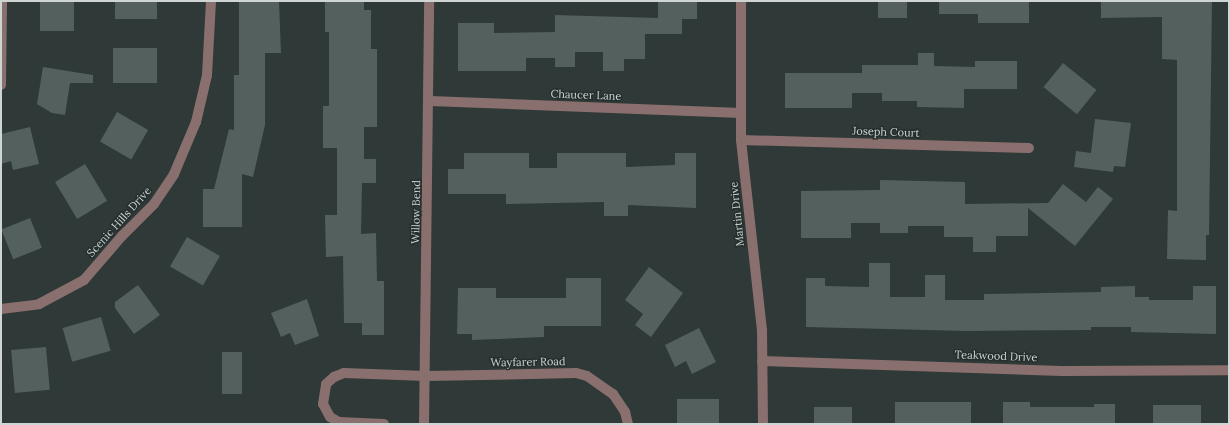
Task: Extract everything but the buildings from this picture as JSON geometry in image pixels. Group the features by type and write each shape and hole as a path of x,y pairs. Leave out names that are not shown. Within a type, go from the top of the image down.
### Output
{"street":[{"path":"1,85 2,1"},
{"name":"Scenic Hills Drive","path":"1,309 39,304 84,280 122,236 154,204 174,174 196,122 207,74 211,1"},
{"name":"Willow Bend","path":"424,424 430,100 429,1"},
{"name":"Martin Drive","path":"741,1 741,140 762,330 762,424"},
{"name":"Chaucer Lane","path":"430,100 741,113"},
{"name":"Joseph Court","path":"741,140 1029,148"},
{"name":"Teakwood Drive","path":"762,361 1062,371 1229,370"},
{"name":"Wayfarer Road","path":"384,424 339,422 330,417 323,404 326,384 344,373 426,376 576,373 593,379 613,394 625,412 628,424"}]}
